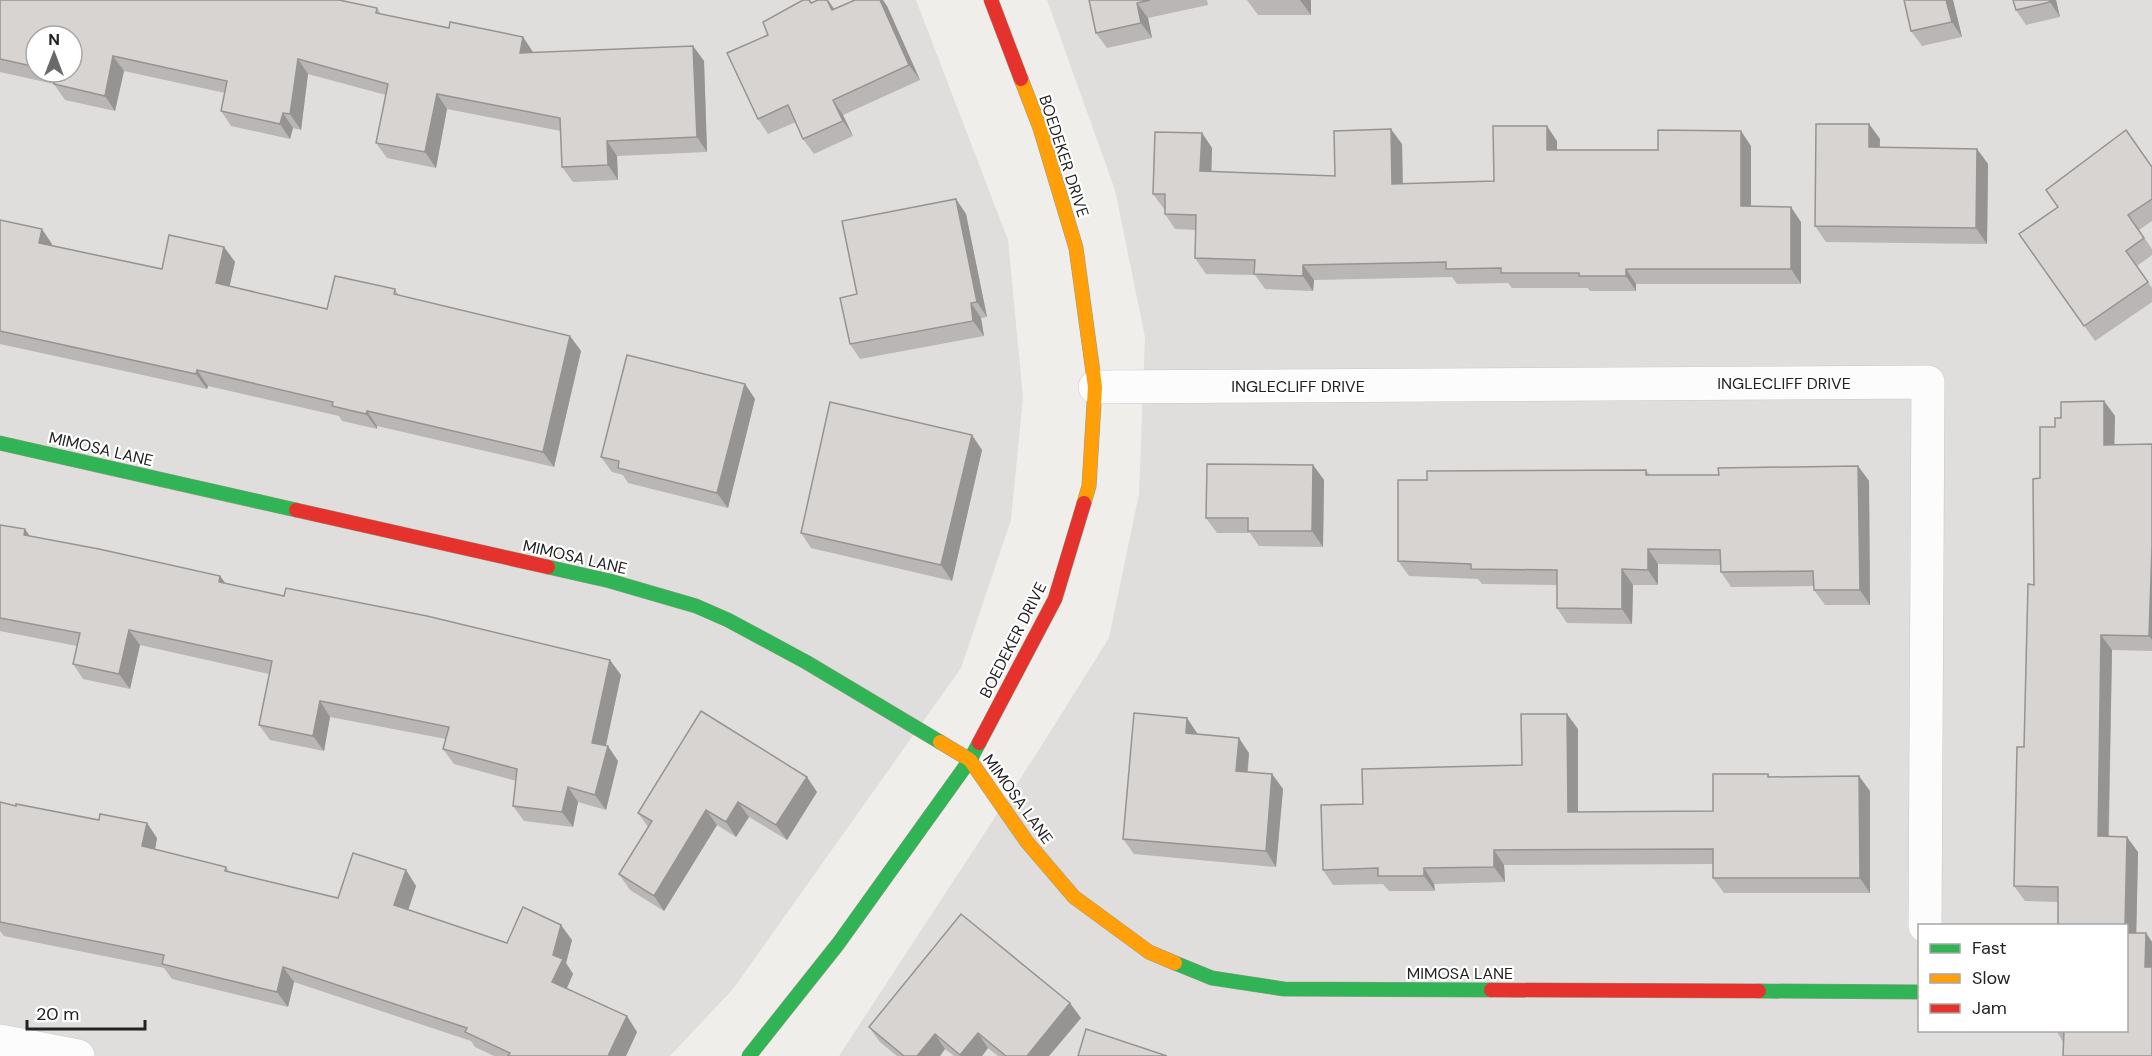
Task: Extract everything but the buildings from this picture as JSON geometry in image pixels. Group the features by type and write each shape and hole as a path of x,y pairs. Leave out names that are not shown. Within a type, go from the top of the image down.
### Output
{"street":[{"name":"BOEDEKER DRIVE","path":"749,1056 838,944 970,760 1055,599 1089,486 1095,387 1076,248 1040,128 991,0"},
{"name":"INGLECLIFF DRIVE","path":"1095,387 1928,382 1925,924"},
{"name":"MIMOSA LANE","path":"0,443 610,580 696,606 806,662 970,760 1027,842 1074,897 1149,952 1212,978 1284,989 1918,992"},
{"path":"0,1041 78,1056"}],"shaded area":[{"path":"0,0 916,0 1008,240 1023,397 1011,520 961,668 733,989 670,1056 0,1056"},
{"path":"1047,0 2152,0 2152,1056 839,1056 1035,756 1109,638 1139,494 1145,337 1115,190"}],"traffic: fast":[{"path":"0,443 296,510"},
{"path":"548,567 610,581 696,606 728,620 806,662 940,742"},
{"path":"749,1056 838,944 970,760 979,743"},
{"path":"1175,963 1212,978 1284,989 1491,990"},
{"path":"1759,991 1918,992"}],"traffic: slow":[{"path":"1021,79 1040,128 1076,248 1095,387 1089,486 1084,503"},
{"path":"940,742 970,760 1027,842 1074,897 1149,952 1175,963"}],"traffic: jam":[{"path":"991,0 1021,79"},
{"path":"979,743 1055,599 1084,503"},
{"path":"296,510 548,567"},
{"path":"1491,990 1759,991"}]}
